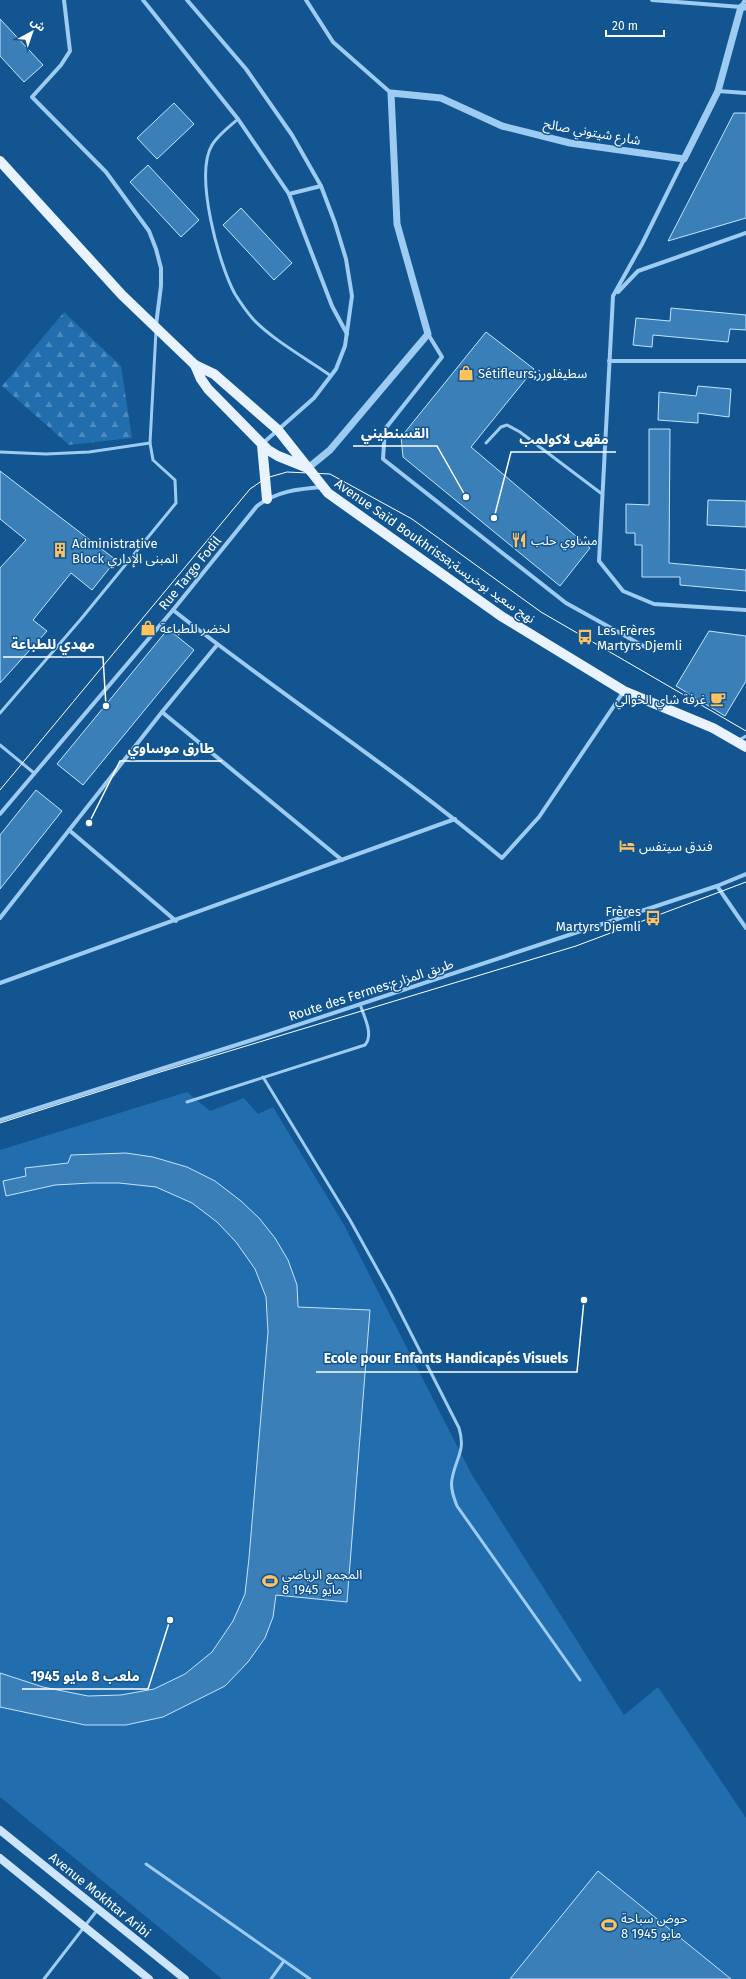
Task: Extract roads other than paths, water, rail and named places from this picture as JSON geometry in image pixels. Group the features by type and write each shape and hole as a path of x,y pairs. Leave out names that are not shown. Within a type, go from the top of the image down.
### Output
{"main road":[{"name":"Avenue Saïd Boukhrissa;نهج سعيد بوخريسة","path":"0,161 94,265 195,365 214,374 278,430 322,487 334,498 501,616 624,691 713,728 746,747"},
{"name":"Avenue Saïd Boukhrissa;نهج سعيد بوخريسة","path":"195,365 201,379 208,389 262,445 273,454 308,468"},
{"path":"262,445 267,499"},
{"name":"Avenue Mokhtar Aribi","path":"0,1830 185,1979"},
{"path":"0,1858 149,1979"}],"street":[{"path":"64,0 70,52 61,65 32,97 106,172 149,231 161,268 161,286 156,327"},
{"path":"143,0 238,119 289,194 306,236 322,284 347,334"},
{"path":"186,0 246,69 292,135 321,186 346,259 352,296 345,346 331,376 314,398 262,445"},
{"path":"306,0 332,42 391,93 397,224 428,334 442,357 385,428 383,459 566,603 647,648"},
{"path":"652,0 744,5 718,91 642,244 613,296 599,561 623,591 654,604 746,610"},
{"path":"718,91 746,93"},
{"name":"شارع شيتوني صالح","path":"391,93 441,98 502,126 570,143 684,159"},
{"path":"289,194 321,186"},
{"path":"613,296 638,271 746,233"},
{"path":"308,468 330,450 428,334"},
{"path":"609,360 746,361"},
{"name":"Rue Targo Fodil","path":"0,814 173,610 246,518 267,499 296,489 322,487"},
{"path":"173,610 217,645 455,819 502,858 539,817 624,691"},
{"path":"0,918 162,712 217,645"},
{"path":"162,712 342,860"},
{"path":"0,983 176,921 455,819"},
{"path":"69,830 176,921"},
{"name":"Route des Fermes;طريق المزارع","path":"0,1120 360,1004 717,886 746,874"},
{"path":"717,886 746,928"}],"lane":[{"path":"238,119 212,145 207,161 206,185 210,216 223,268 235,295 254,319 331,376"},
{"path":"0,712 80,619 176,503 175,480 153,460 150,443 156,327"},
{"path":"486,443 501,427 507,425 520,432 602,494"},
{"path":"0,452 46,454 89,452 150,443"},
{"path":"736,741 746,736"},
{"path":"0,745 34,773"},
{"path":"187,1102 365,1045 370,1035 360,1004"},
{"path":"263,1077 350,1220 391,1294 458,1428 462,1446 452,1479 454,1497 457,1506 580,1680"},
{"path":"146,1864 310,1979"},
{"path":"44,1979 98,1909"},
{"path":"271,1979 284,1961"}],"tram line":[{"path":"0,790 250,489 266,478 287,472 330,474 412,519 541,612 746,731"},
{"path":"0,1123 157,1073 576,946 746,882"}],"place":[{"name":"Sétifleurs;سطيفلورز","path":"466,373"},
{"name":"القسنطيني","path":"466,497"},
{"name":"مقهى لاكولمب","path":"494,518"},
{"name":"مشاوي حلب","path":"519,540"},
{"name":"Administrative Block المبنى الإداري","path":"60,550"},
{"name":"لخضر للطباعة","path":"148,628"},
{"name":"Les Frères Martyrs Djemli","path":"585,637"},
{"name":"غرفة شاي الخوالي","path":"718,699"},
{"name":"مهدي للطباعة","path":"106,706"},
{"name":"طارق موساوي","path":"89,823"},
{"name":"فندق سيتفس","path":"627,846"},
{"name":"Frères Martyrs Djemli","path":"653,918"},
{"name":"Ecole pour Enfants Handicapés Visuels","path":"584,1300"},
{"name":"المجمع الرياضي 8 مايو 1945","path":"270,1581"},
{"name":"ملعب 8 مايو 1945","path":"170,1620"},
{"name":"حوض سباحة 8 مايو 1945","path":"609,1925"}]}
